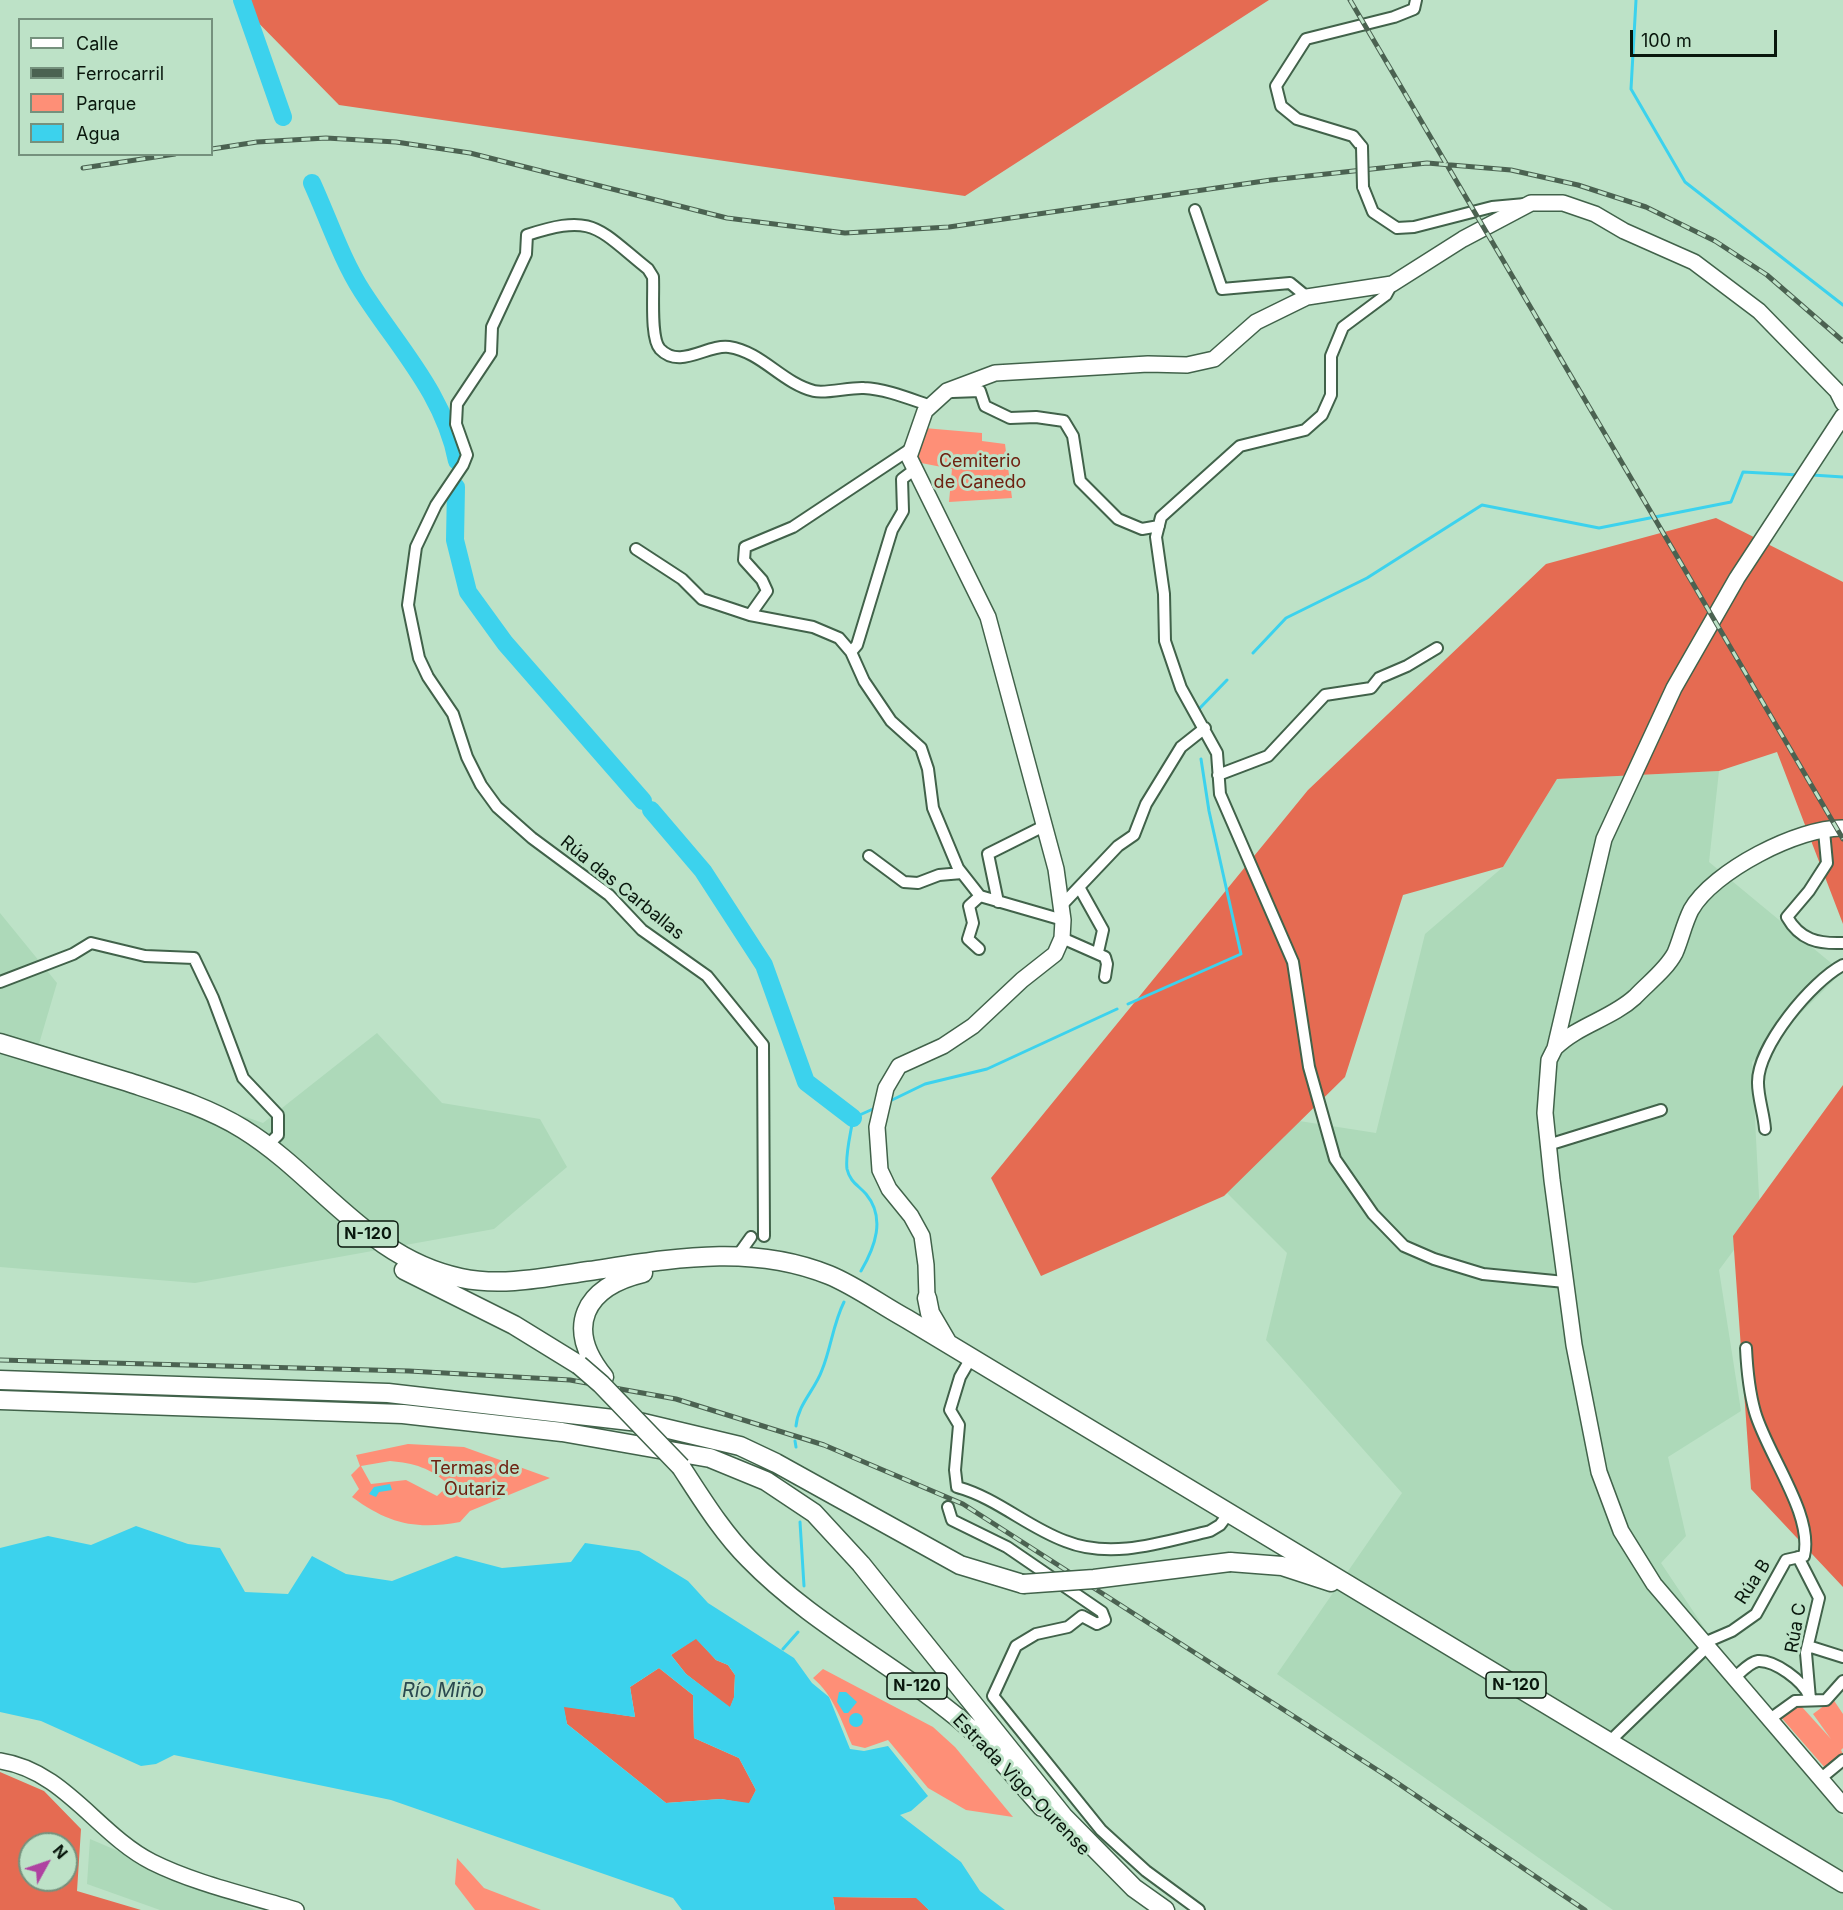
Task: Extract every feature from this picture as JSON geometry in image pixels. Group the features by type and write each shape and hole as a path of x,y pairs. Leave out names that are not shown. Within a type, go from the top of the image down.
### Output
{"highway":[{"name":"N-120","path":"0,1042 186,1101 240,1127 268,1145 350,1220 394,1253 424,1269 463,1279 528,1280 674,1258 776,1260 831,1276 907,1319 1843,1883"},
{"name":"N-120","path":"0,1053 153,1096 212,1120 250,1143 284,1170 371,1249 419,1279 514,1325 579,1365 601,1384 681,1467"},
{"name":"N-120","path":"681,1467 645,1420 604,1377 589,1357 583,1332 589,1306 603,1289 621,1279 643,1273 734,1260"},
{"path":"907,1319 921,1313 927,1298"},
{"path":"927,1298 930,1313 949,1345"},
{"path":"0,1380 388,1393 639,1422 740,1446 776,1463 960,1565 1023,1584 1094,1580 1230,1562 1282,1566 1328,1581 1382,1605"},
{"path":"0,1400 414,1415 562,1432 710,1458 766,1481 814,1513 830,1530 868,1572 1063,1816 1134,1888 1164,1910"},
{"name":"Estrada Vigo-Ourense","path":"681,1467 723,1530 748,1559 818,1617 893,1668 966,1724 1065,1833 1120,1885 1152,1910"}],"street":[{"path":"1416,0 1414,9 1394,17 1306,39 1276,86 1281,106 1297,119 1353,136 1362,147 1363,187 1373,212 1397,228 1414,227 1492,207 1531,203 1563,203 1595,214 1624,231 1694,262 1759,310 1837,391 1843,403"},
{"path":"927,1298 922,1236 911,1216 889,1189 880,1170 877,1127 886,1088 899,1066 943,1046 973,1026 1022,980 1055,954 1062,938 1062,913 1056,869 988,617 909,457 925,411 946,392 995,373 1148,364 1187,365 1214,358 1256,322 1306,297 1392,284 1463,239 1531,203"},
{"path":"1195,210 1222,289 1290,283 1306,297"},
{"name":"Rúa das Carballas","path":"764,1236 764,1045 707,976 642,930 609,895 532,838 497,807 481,785 467,757 449,709 428,677 419,658 408,605 416,547 436,505 463,465 467,455 456,424 457,404 491,353 492,327 526,254 527,235 564,224 595,226 648,269 653,277 654,338 659,348 668,356 680,358 719,345 737,348 756,356 795,383 816,392 866,388 931,406"},
{"path":"1392,284 1386,296 1343,327 1331,356 1331,395 1322,415 1305,430 1239,446 1161,517 1156,537 1164,594 1166,641 1181,688 1217,753 1220,794 1293,962 1309,1067 1335,1159 1366,1205 1404,1246 1434,1259 1483,1274 1565,1282"},
{"path":"946,392 980,392 985,406 1010,418 1036,417 1064,421 1073,436 1080,481 1118,519 1142,529 1159,526"},
{"path":"1843,416 1737,578 1674,688 1604,839 1555,1048 1549,1060 1545,1113 1574,1345 1599,1472 1621,1531 1654,1584 1843,1805"},
{"path":"750,615 767,591 762,580 744,560 745,547 793,527 912,448"},
{"path":"851,652 857,645 892,530 903,511 902,478 914,470"},
{"path":"636,549 682,579 702,599 750,615 813,627 839,638 851,652 864,681 891,721 921,748 928,769 933,808 962,873 980,896 998,902 1062,913"},
{"path":"1218,775 1268,756 1325,695 1371,688 1378,678 1407,666 1437,648"},
{"path":"1062,913 1079,887 1118,846 1134,835 1146,804 1181,747 1205,728"},
{"path":"998,902 988,854 1044,826"},
{"path":"1555,1048 1573,1032 1613,1013 1630,1002 1664,968 1674,955 1692,910 1713,883 1748,860 1783,842 1843,828"},
{"path":"1824,831 1827,863 1809,891 1787,917 1795,932 1822,944 1843,944"},
{"path":"869,856 904,882 918,883 939,875 962,873"},
{"path":"1079,887 1103,930 1098,952"},
{"path":"979,949 968,939 973,923 969,906 980,896"},
{"path":"1062,938 1105,957 1107,964 1105,977"},
{"path":"0,982 73,954 91,943 145,956 194,958 213,998 243,1078 278,1115 278,1135 268,1145"},
{"path":"1765,1129 1758,1082 1764,1053 1793,1012 1830,972 1843,965"},
{"path":"1548,1144 1661,1110"},
{"path":"734,1260 751,1237"},
{"path":"1746,1347 1755,1413 1801,1516 1808,1541 1804,1556 1798,1557"},
{"path":"971,1358 960,1377 950,1410 959,1425 955,1470 957,1487 976,1492 1065,1542 1114,1551 1210,1531 1221,1525 1229,1513"},
{"path":"948,1507 952,1521 1007,1547 1102,1612 1105,1620 1097,1624 1082,1616 1068,1627 1036,1634 1016,1646 993,1696 1101,1830 1146,1871 1200,1910"},
{"name":"Rúa B","path":"1706,1645 1732,1631 1756,1614 1786,1560 1798,1557"},
{"name":"Rúa C","path":"1798,1557 1819,1598 1808,1646 1810,1699"},
{"path":"1610,1741 1706,1645"},
{"path":"1808,1646 1843,1657"},
{"path":"1734,1678 1758,1661 1773,1665 1800,1683 1810,1699"},
{"path":"1770,1719 1795,1701 1826,1700 1843,1681"},
{"path":"1820,1779 1843,1760"},
{"path":"0,1761 14,1763 39,1774 74,1798 129,1848 152,1862 296,1910"}],"shaded area":[{"path":"236,0 1269,0 965,196 339,105"},
{"path":"1716,518 1843,582 1843,924 1777,752 1719,771 1557,779 1503,867 1403,895 1345,1077 1224,1196 1041,1276 991,1178 1308,790 1546,564"},
{"path":"1719,771 1709,862 1842,972 1752,1062 1760,1215 1719,1270 1741,1411 1668,1457 1686,1536 1661,1563 1789,1755 1843,1818 1843,1910 1613,1910 1277,1674 1402,1493 1266,1340 1287,1253 1207,1173 1229,1110 1376,1133 1425,934 1503,867 1557,779"},
{"path":"0,913 57,983 39,1044 263,1123 377,1033 442,1103 540,1119 567,1167 494,1229 195,1283 0,1267"},
{"path":"1843,1085 1843,1587 1751,1489 1733,1236"},
{"path":"696,1638 716,1660 728,1665 735,1675 734,1698 730,1708 686,1674 671,1655"},
{"path":"659,1668 693,1695 694,1738 739,1758 756,1790 749,1804 721,1799 666,1803 567,1724 563,1706 635,1717 630,1687"},
{"path":"0,1772 44,1791 81,1829 78,1876 78,1832 18,1832 18,1892 78,1891 141,1910 0,1910"},
{"path":"90,1839 256,1910 160,1910 87,1884"},
{"path":"833,1897 917,1898 929,1910 835,1910"}],"green space":[{"name":"Cemiterio de Canedo","path":"924,428 982,433 982,441 1005,444 1012,498 949,502 952,469 916,462"},
{"name":"Termas de Outariz","path":"408,1444 464,1447 550,1478 470,1511 460,1522 416,1525 391,1519 352,1497 359,1489 351,1475 360,1466 356,1455","holes":["390,1461 429,1470 449,1485 437,1496 406,1480 371,1484 361,1466"]},
{"path":"823,1669 933,1727 955,1747 1013,1817 966,1810 928,1788 888,1740 865,1748 852,1745 832,1701 813,1678"},
{"path":"1833,1699 1843,1714 1843,1748 1841,1750 1843,1754 1826,1769 1779,1715 1793,1704 1802,1707 1831,1739 1813,1714"},
{"path":"457,1858 484,1888 541,1910 475,1910 455,1884"}],"water":[{"path":"390,1484 392,1490 379,1492 376,1497 369,1494 374,1487"},
{"name":"Río Miño","path":"136,1526 188,1544 220,1548 245,1592 288,1594 312,1556 346,1574 392,1581 456,1556 502,1568 571,1562 585,1543 639,1551 688,1581 708,1603 794,1658 812,1683 829,1697 850,1749 864,1751 888,1746 928,1796 911,1811 900,1815 961,1862 980,1891 1005,1910 929,1910 916,1898 833,1897 835,1910 682,1910 673,1898 391,1800 174,1755 156,1764 141,1766 41,1721 0,1712 0,1548 48,1536 91,1545","holes":["696,1639 716,1660 728,1665 735,1675 734,1697 730,1707 686,1674 671,1655","659,1668 693,1695 694,1738 739,1758 756,1790 749,1803 721,1799 666,1803 567,1724 564,1707 635,1717 630,1687"]},
{"path":"839,1692 846,1692 857,1702 848,1713 844,1713 837,1702"},
{"path":"853,1713 859,1713 863,1720 859,1727 853,1727 849,1723 849,1717"}],"waterway":[{"path":"242,0 283,117"},
{"path":"1636,0 1631,89 1685,182 1843,305"},
{"path":"312,183 355,279 418,372 442,414 457,461"},
{"path":"1253,653 1286,618 1367,578 1482,505 1599,528 1731,502 1743,472 1799,475"},
{"path":"1812,475 1843,477"},
{"path":"456,487 455,540 468,592 505,643 643,801"},
{"path":"1199,709 1227,680"},
{"path":"1128,1004 1241,954 1209,811 1201,759"},
{"path":"651,810 703,871 764,965 806,1082 853,1118"},
{"path":"892,1100 925,1084 987,1069 1117,1009"},
{"path":"861,1271 874,1242 876,1213 866,1194 848,1173 847,1157 853,1118 873,1109"},
{"path":"796,1426 803,1404 822,1370 844,1302"},
{"path":"795,1441 796,1447"},
{"path":"800,1522 804,1586"},
{"path":"783,1649 798,1632"}],"tunnel":[{"path":"948,1507 957,1487"}],"railway":[{"path":"1350,0 1843,839"},
{"path":"213,149 257,142 326,138 396,142 470,153 727,218 845,233 949,227 1271,180 1427,163 1511,170 1578,185 1646,207 1715,241 1767,275 1843,341"},
{"path":"83,168 162,156"},
{"path":"0,1360 409,1371 570,1380 676,1399 824,1445 963,1504 1393,1780 1585,1910"}]}
